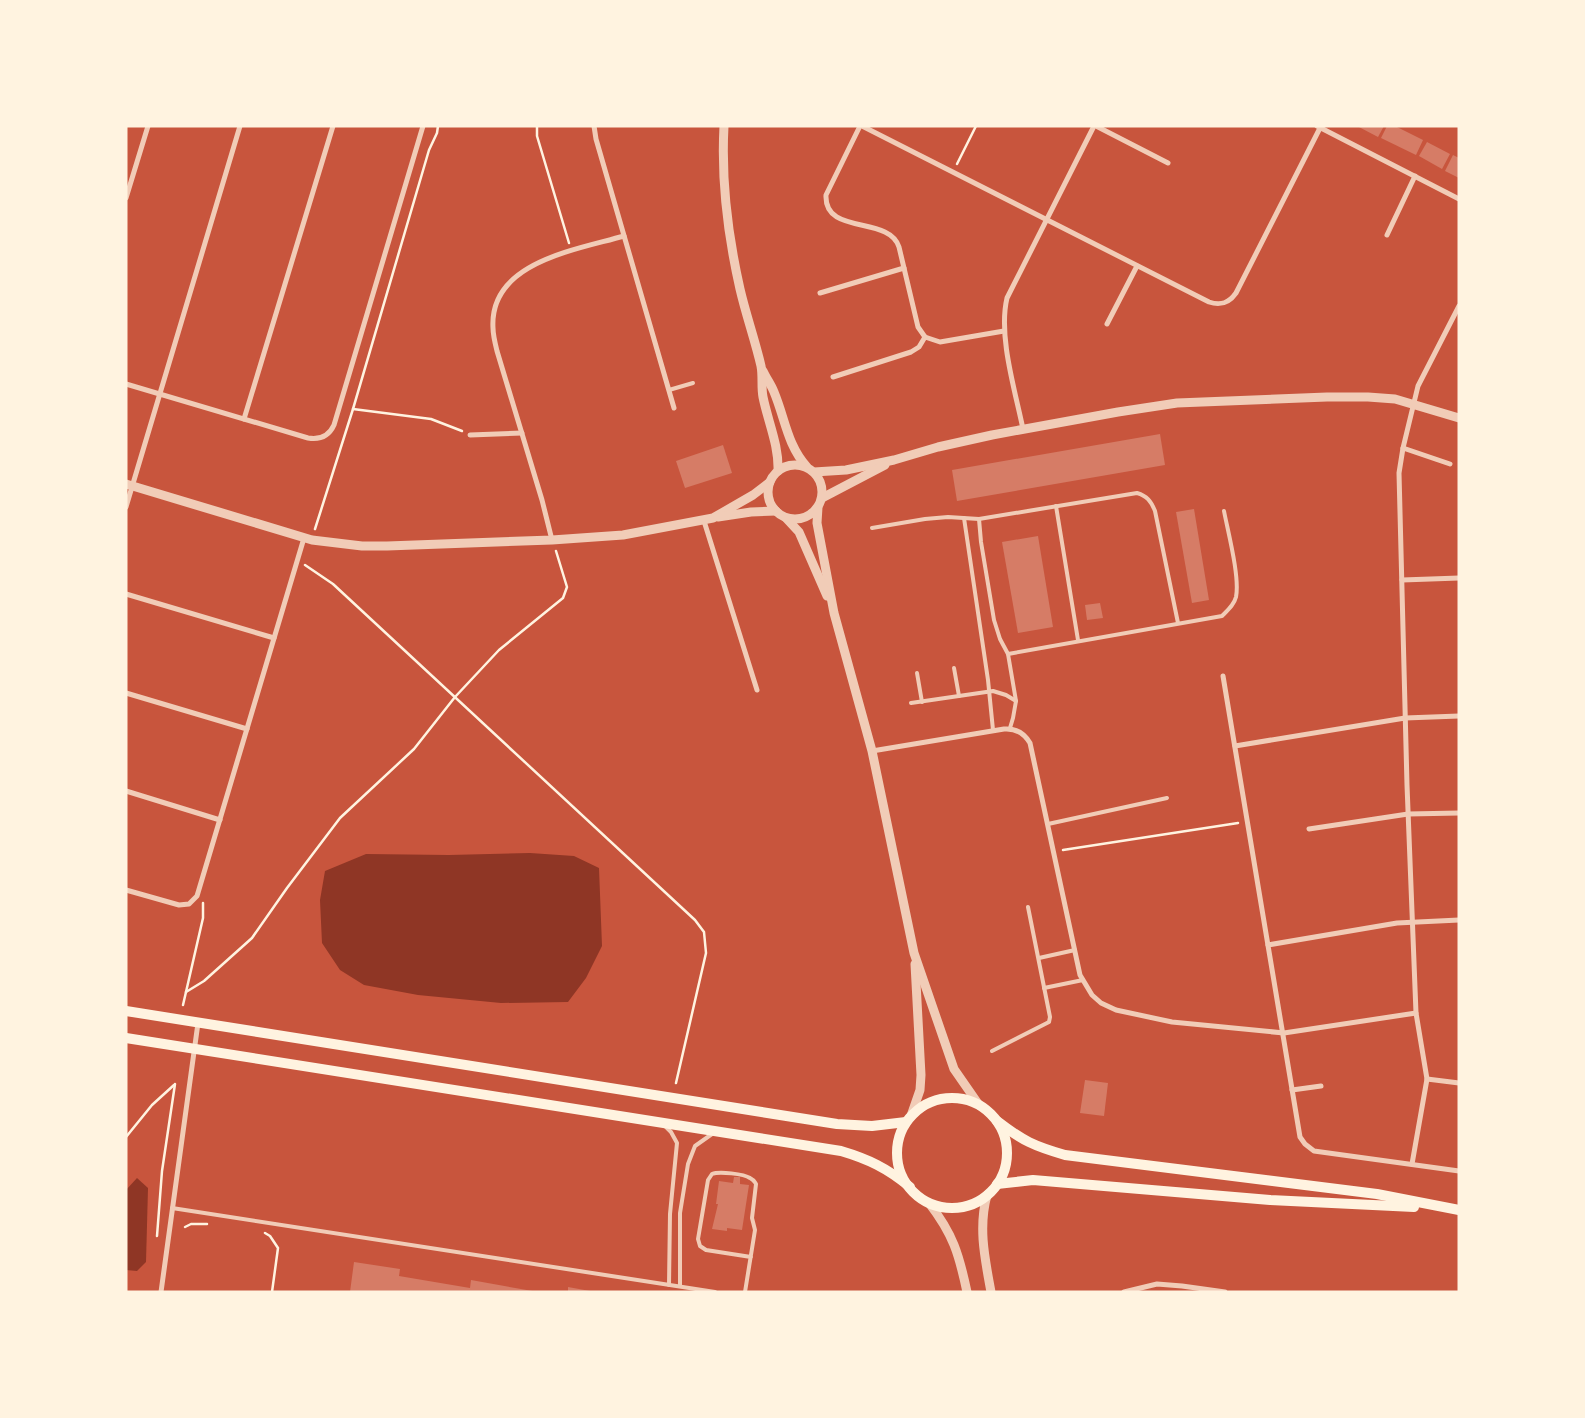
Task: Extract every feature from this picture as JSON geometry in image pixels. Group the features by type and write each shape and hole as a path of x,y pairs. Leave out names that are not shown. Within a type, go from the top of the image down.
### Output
{"main road":[{"path":"126,1011 837,1124 872,1126 909,1119"},
{"path":"126,1038 841,1150 879,1164 910,1187 922,1199 944,1207 959,1207 974,1203 987,1195 997,1184 1005,1169 1007,1152 1005,1136 997,1121"},
{"path":"910,1187 904,1179 898,1160 898,1140 909,1119 922,1106 936,1100 951,1098 966,1100 979,1105 1021,1140 1038,1148 1066,1155 1376,1194 1459,1210"},
{"path":"997,1184 1033,1180 1270,1200 1440,1207"}],"street":[{"path":"126,198 148,126"},
{"path":"126,507 129,485 160,394 240,126"},
{"path":"244,419 333,126"},
{"path":"126,384 308,438 319,439 328,434 332,430 339,408 423,126"},
{"path":"594,126 596,139 674,408"},
{"path":"724,126 724,188 730,238 740,288 761,368 762,395 776,446 778,471"},
{"path":"1004,331 940,342 925,337 918,327 898,242 890,234 835,217 828,208 826,202 828,190 861,126 1136,266 1209,302 1221,304 1232,298 1320,127 1459,198"},
{"path":"1023,429 1004,331 1007,298 1095,126 1168,163"},
{"path":"1386,236 1415,176"},
{"path":"552,540 494,338 493,327 497,302 509,282 522,271 571,251 624,236"},
{"path":"1107,324 1136,266"},
{"path":"820,293 904,268"},
{"path":"1412,1164 1427,1079 1416,1013 1398,493 1403,448 1418,386 1459,306"},
{"path":"833,377 911,352 919,347 925,337"},
{"path":"761,368 774,392 790,442 798,458 819,480 822,489 817,523 834,612 872,751 914,953 954,1069 979,1105"},
{"path":"708,519 753,495 770,482 778,471 792,465 810,470 831,472 894,460 960,441 1177,403 1327,397 1395,399 1459,418"},
{"path":"470,435 522,433"},
{"path":"1403,448 1450,464"},
{"path":"129,485 308,539 370,546 552,540 623,535 751,512 780,514 793,519 803,518 811,514 820,502 894,460"},
{"path":"770,482 769,498 780,514 799,532 834,612"},
{"path":"708,519 757,690"},
{"path":"126,890 178,905 189,904 197,896 298,560 308,539"},
{"path":"1402,580 1459,578"},
{"path":"126,594 274,638"},
{"path":"1223,676 1300,1137 1314,1151 1459,1171"},
{"path":"126,693 247,728"},
{"path":"1235,746 1405,718 1459,716"},
{"path":"872,751 993,730 1010,728 1021,732 1030,743 1082,980 1096,999 1116,1010 1172,1022 1284,1033 1416,1013"},
{"path":"126,791 220,820"},
{"path":"1309,828 1408,814 1459,813"},
{"path":"1268,945 1397,923 1459,920"},
{"path":"909,1119 920,1090 921,1075 914,953"},
{"path":"161,1292 198,1022"},
{"path":"1427,1079 1459,1083"},
{"path":"1292,1090 1321,1086"},
{"path":"987,1195 982,1220 982,1240 991,1292"},
{"path":"929,1203 946,1225 953,1239 962,1264 967,1292"},
{"path":"1157,1284 1159,1292"},
{"path":"1124,1292 1157,1284 1225,1292"}],"lane":[{"path":"669,390 693,383"},
{"path":"872,528 948,517 979,519 1137,493 1144,495 1148,498 1155,511 1178,623"},
{"path":"1056,506 1078,640"},
{"path":"1008,654 1078,640 1222,616 1230,609 1236,598 1237,584 1224,511"},
{"path":"964,518 993,730"},
{"path":"979,519 994,620 1000,639 1008,654 1016,702 1014,718 1010,728"},
{"path":"954,668 959,696"},
{"path":"917,673 922,702"},
{"path":"911,703 989,691 1003,693 1016,702"},
{"path":"1048,824 1167,798"},
{"path":"992,1051 1049,1022 1050,1017 1028,907"},
{"path":"1039,958 1075,950"},
{"path":"1044,988 1082,980"},
{"path":"656,1121 671,1132 677,1144 670,1214 669,1285"},
{"path":"680,1286 680,1213 688,1164 695,1146 703,1138 718,1130"},
{"path":"745,1292 755,1230 752,1218 756,1184 751,1178 720,1172 712,1174 708,1180 698,1240 700,1246 706,1250 750,1257"},
{"path":"172,1208 715,1292"}],"path":[{"path":"308,539 353,409 429,150 437,133 438,126"},
{"path":"537,126 537,136 571,251"},
{"path":"952,172 976,126"},
{"path":"339,408 431,419 470,435"},
{"path":"186,992 204,981 252,938 340,818 414,748 455,697 499,650 563,598 567,587 552,540"},
{"path":"298,560 333,584 688,913 704,932 706,953 676,1083"},
{"path":"1054,852 1247,822"},
{"path":"183,1005 203,918 204,902"},
{"path":"126,1137 152,1105 175,1084 162,1171 157,1244"},
{"path":"185,1227 197,1223 210,1225"},
{"path":"257,1232 266,1233 270,1236 278,1248 272,1292"}],"shaded area":[{"path":"530,853 574,856 599,868 602,946 586,978 568,1002 501,1003 418,995 364,985 340,970 322,943 320,900 325,871 366,854 449,855"},
{"path":"137,1178 148,1188 146,1262 137,1271 126,1270 126,1190"}],"building":[{"path":"1357,126 1384,126 1378,137"},
{"path":"1387,126 1395,126 1423,140 1416,155 1381,138"},
{"path":"1427,142 1450,154 1442,169 1419,156"},
{"path":"1453,155 1459,158 1459,178 1445,171"},
{"path":"1160,434 1165,465 957,501 952,470"},
{"path":"723,445 732,473 685,488 676,461"},
{"path":"1194,509 1209,600 1192,603 1176,512"},
{"path":"1038,536 1053,627 1018,633 1002,542"},
{"path":"1100,603 1103,618 1087,620 1085,605"},
{"path":"1085,1080 1108,1083 1104,1116 1080,1113"},
{"path":"734,1177 740,1177 740,1184 749,1185 742,1230 712,1229 718,1204 716,1204 719,1181 733,1183"},
{"path":"354,1262 400,1269 399,1276 470,1288 471,1280 538,1292 350,1292"},
{"path":"568,1287 590,1291 590,1292 568,1292"}]}
